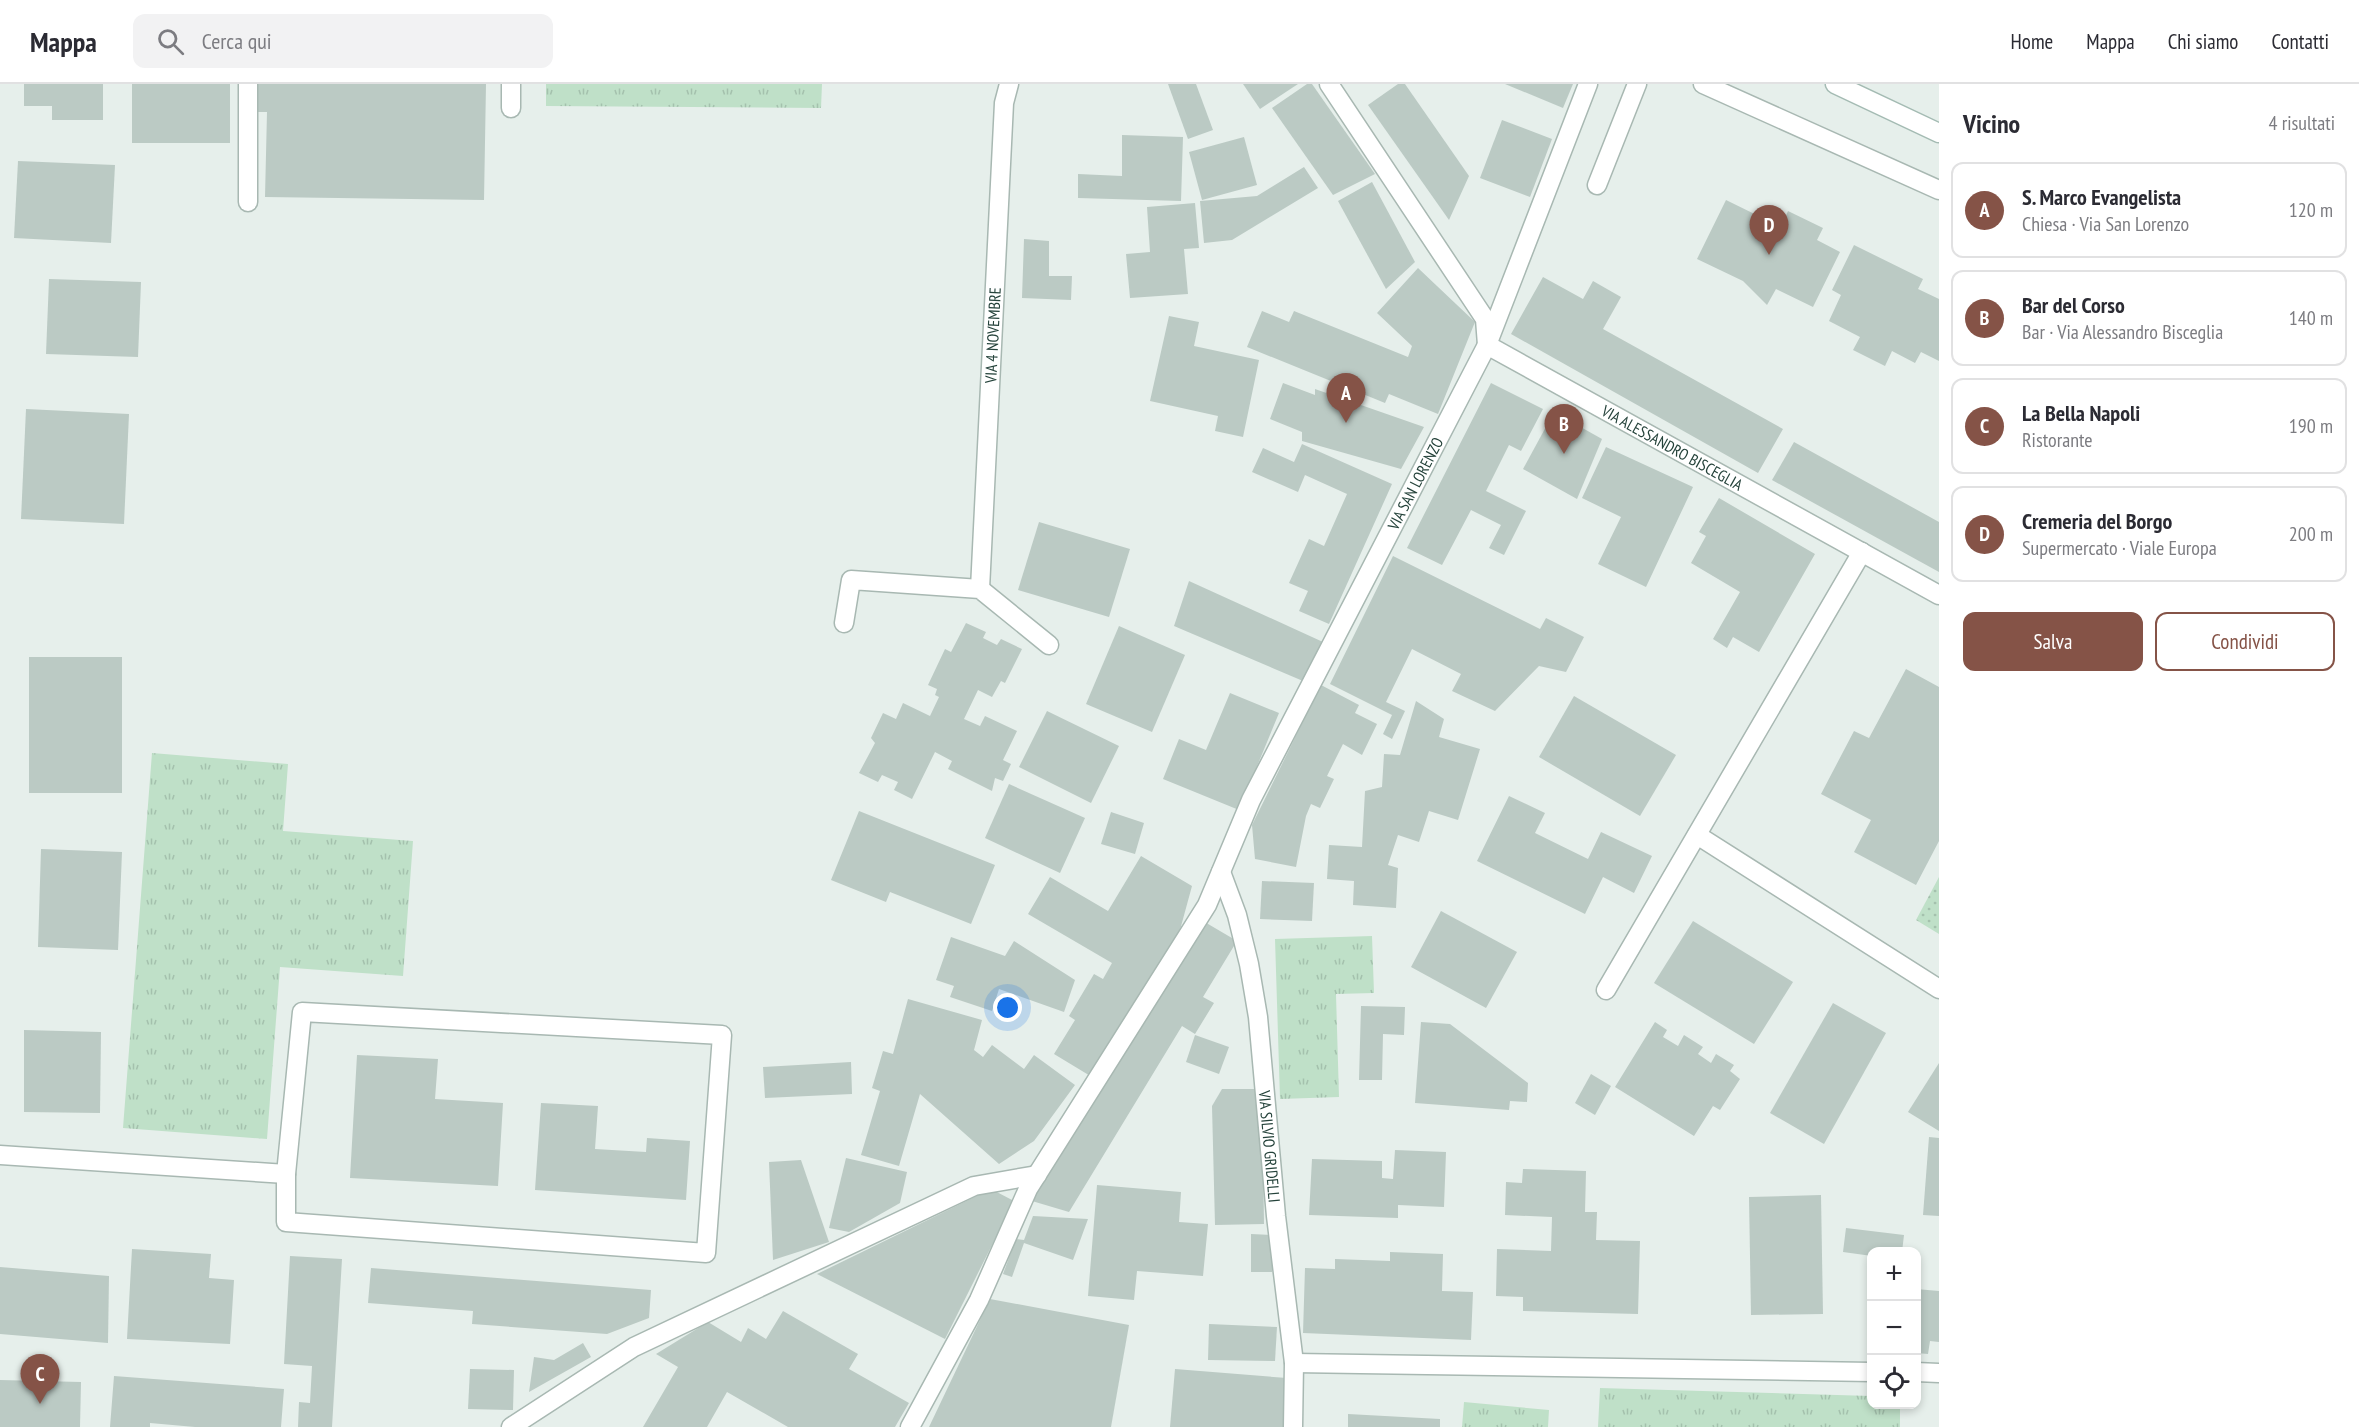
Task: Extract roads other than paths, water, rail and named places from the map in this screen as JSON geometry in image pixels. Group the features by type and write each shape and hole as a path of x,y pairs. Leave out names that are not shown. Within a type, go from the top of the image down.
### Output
{"street":[{"path":"248,84 248,202"},
{"path":"511,84 511,108"},
{"name":"VIA 4 NOVEMBRE","path":"980,589 1004,103 1009,84"},
{"path":"1329,84 1485,319 1487,345"},
{"name":"VIA SAN LORENZO","path":"910,1427 979,1300 1028,1189 1207,904 1251,800 1487,345 1588,84"},
{"path":"1597,185 1637,84"},
{"path":"1703,84 1939,190"},
{"path":"1835,84 1939,133"},
{"name":"VIA ALESSANDRO BISCEGLIA","path":"1487,345 1939,595"},
{"path":"1606,990 1862,552"},
{"path":"844,623 851,579 980,589 1049,645"},
{"path":"1697,835 1939,989"},
{"name":"VIA SILVIO GRIDELLI","path":"1221,872 1249,964 1258,1017 1276,1216 1294,1363 1293,1427"},
{"path":"302,1012 722,1035 706,1253 286,1222 286,1174 302,1012"},
{"path":"0,1155 286,1174"},
{"path":"511,1427 634,1347 974,1186 1037,1175"},
{"path":"1294,1363 1867,1372"},
{"path":"1921,1372 1939,1373"}],"place":[{"name":"Cremeria del Borgo","path":"1769,255"},
{"name":"S. Marco Evangelista","path":"1346,423"},
{"name":"Bar del Corso","path":"1564,454"},
{"name":"La Bella Napoli","path":"40,1404"}]}
